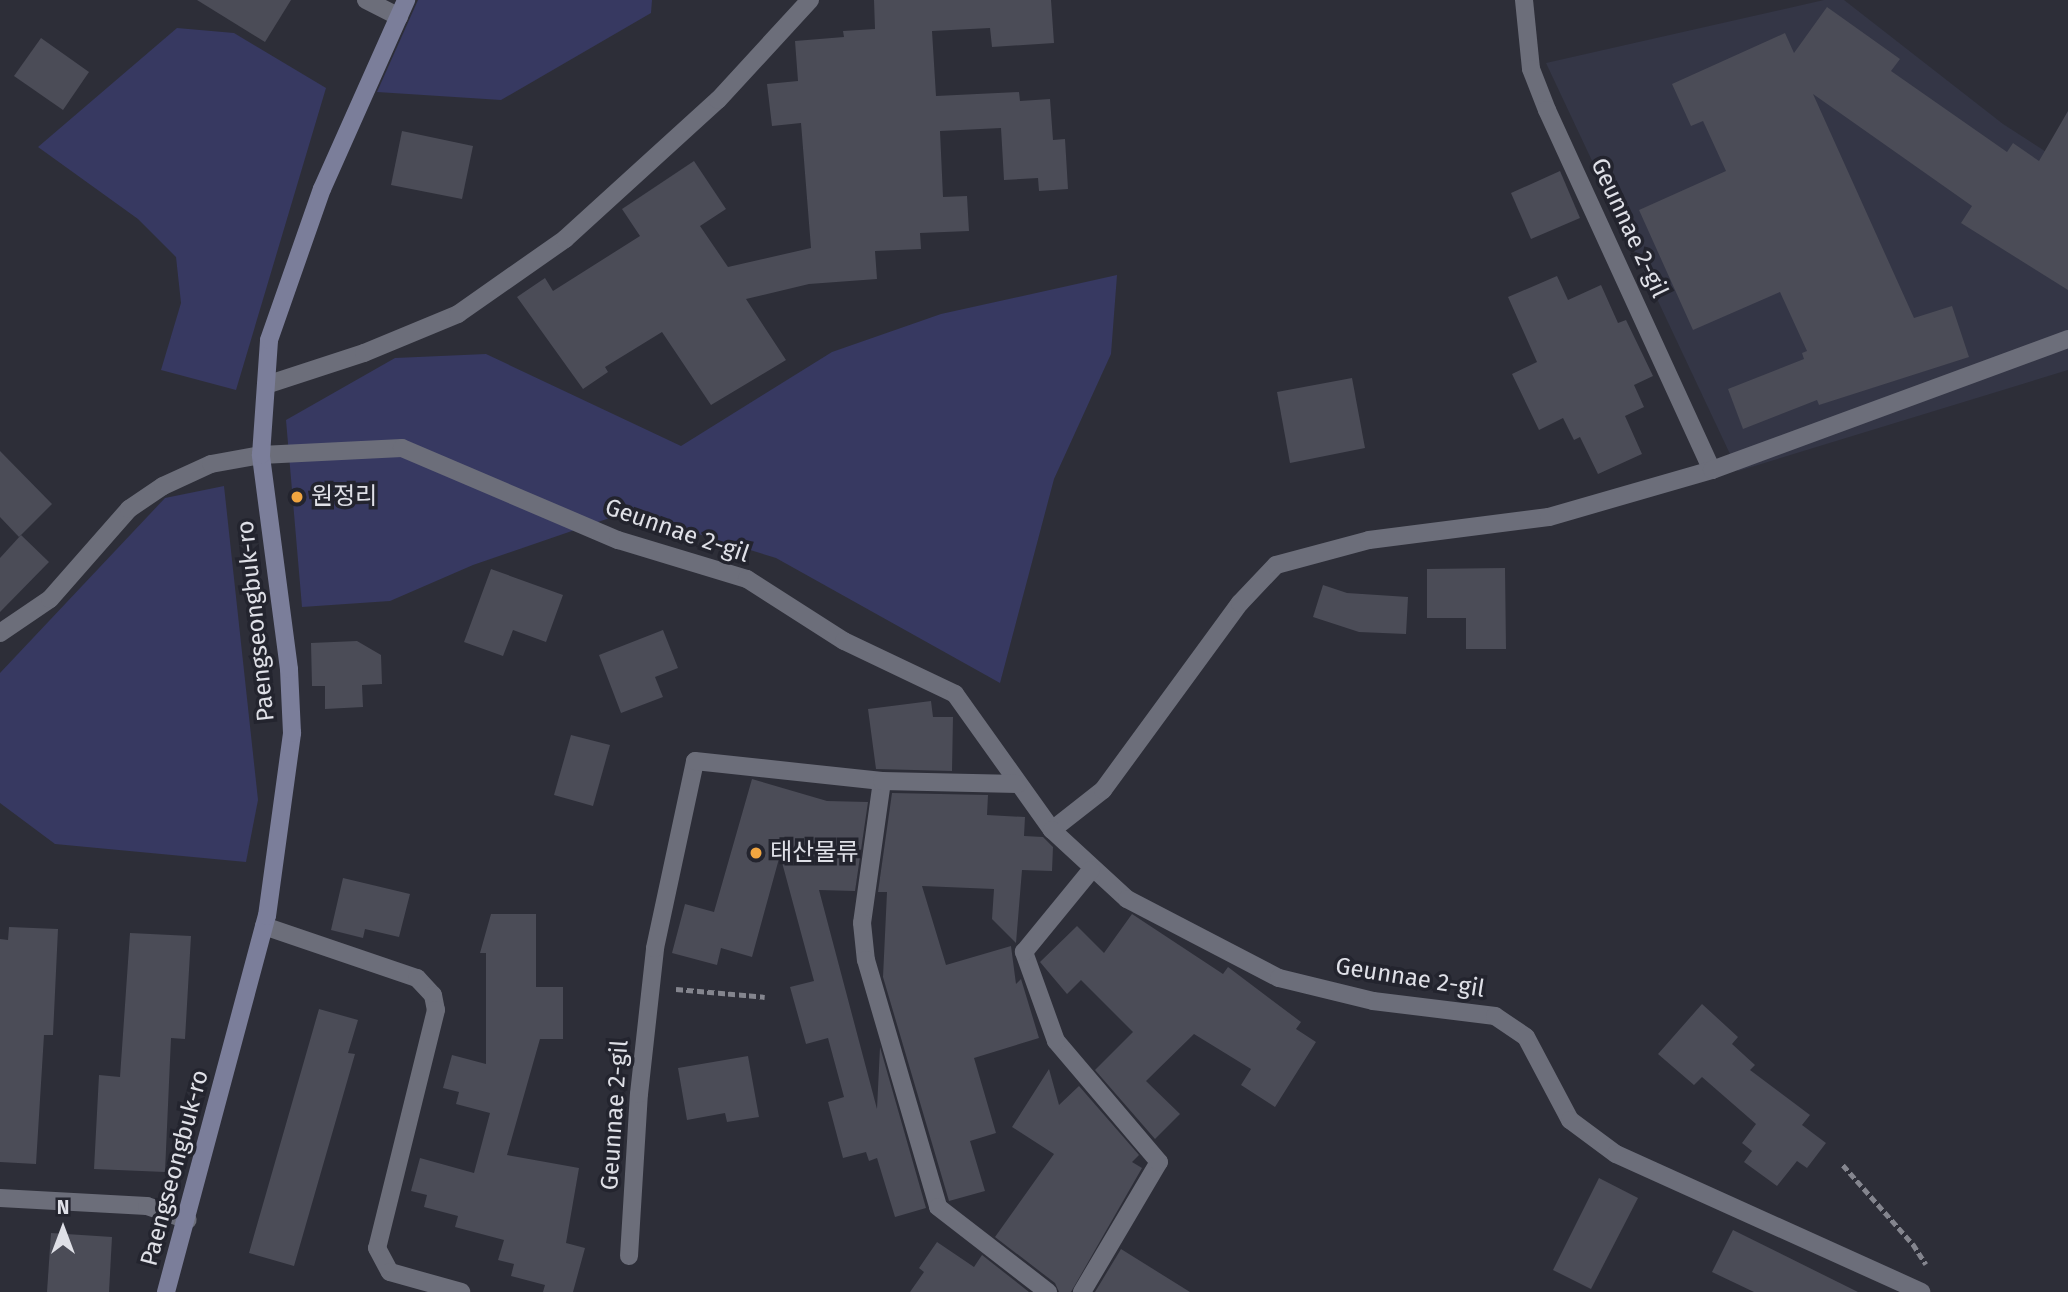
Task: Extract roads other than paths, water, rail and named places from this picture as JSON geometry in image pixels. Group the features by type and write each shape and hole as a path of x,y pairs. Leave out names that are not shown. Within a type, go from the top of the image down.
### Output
{"street":[{"path":"366,0 399,17"},
{"name":"Paengseongbuk-ro","path":"166,1292 188,1220 264,926 292,733 289,669 261,455 269,340 322,189 406,0"},
{"path":"266,385 364,353 458,314 565,239 718,100 810,0"},
{"name":"Geunnae 2-gil","path":"1524,0 1531,69 1547,110 1712,470"},
{"path":"1052,830 1103,790 1240,603 1276,565 1369,540 1549,517 1712,470 2068,339"},
{"name":"Geunnae 2-gil","path":"0,633 50,598 129,509 163,486 211,464 261,455 402,448 618,540 747,579 844,641 956,694 1052,830 1091,870 1127,899 1279,978 1373,1001 1494,1016 1526,1037 1570,1119 1616,1154 1922,1292"},
{"name":"Geunnae 2-gil","path":"629,1256 650,986 695,761 882,781 1018,783"},
{"path":"882,781 862,923 866,960 938,1207 1048,1292"},
{"path":"1082,1292 1159,1163 1056,1041 1024,952 1091,870"},
{"path":"264,926 417,978 433,995 436,1010 377,1248 390,1272 461,1292"},
{"path":"0,1198 147,1206 188,1220"}],"place":[{"name":"원정리","path":"297,497"},
{"name":"태산물류","path":"756,853"}]}
